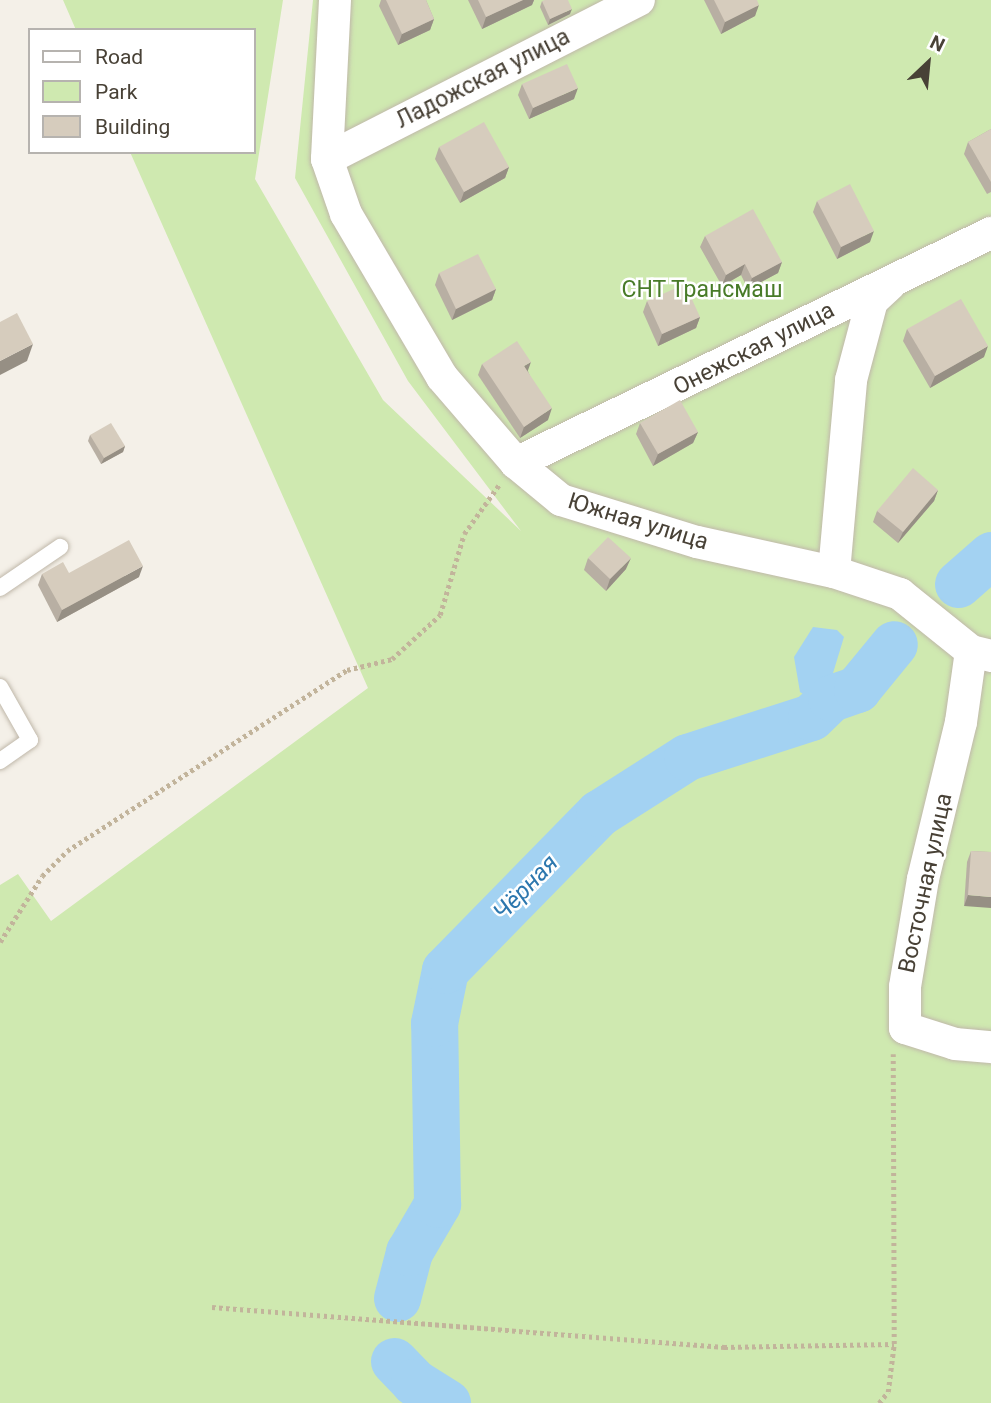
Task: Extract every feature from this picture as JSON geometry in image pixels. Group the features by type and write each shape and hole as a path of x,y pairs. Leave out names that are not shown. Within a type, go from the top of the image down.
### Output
{"street":[{"name":"Южная улица","path":"335,0 327,159 346,214 442,377 516,463 561,500 697,542 834,572 900,594 981,654"},
{"name":"Ладожская улица","path":"327,159 639,0"},
{"name":"Онежская улица","path":"516,463 646,403 899,275 991,233"},
{"path":"834,572 851,380 872,301 899,275"},
{"name":"Восточная улица","path":"905,1028 905,987 923,878 961,722 981,654"},
{"path":"905,1028 955,1044 991,1047"}],"lane":[{"path":"0,589 60,547"},
{"path":"0,687 30,740 0,761"}],"path":[{"path":"0,942 42,876 67,851 347,670 392,659 440,615 464,534 516,463"},
{"path":"879,1403 888,1392 894,1344 892,1067 893,1047 905,1028"},
{"path":"212,1307 724,1347 894,1344"}],"green space":[{"name":"СНТ Трансмаш","path":"63,0 283,0 255,179 383,400 521,531 408,381 295,178 313,0 991,0 991,1403 0,1403 0,885 18,874 51,921 368,688 131,154 256,154 256,28 75,28"}],"water":[{"path":"813,627 837,630 844,637 826,696 815,702 800,692 794,657"}],"building":[{"path":"386,0 426,0 434,19 402,34"},
{"path":"478,0 523,0 486,17"},
{"path":"568,0 572,9 550,19 542,1"},
{"path":"714,0 757,0 759,5 725,22"},
{"path":"567,64 578,88 533,108 522,84"},
{"path":"484,122 509,167 464,192 439,147"},
{"path":"991,129 991,182 968,142"},
{"path":"850,184 874,231 841,247 817,201"},
{"path":"753,209 782,262 752,278 745,264 726,275 705,236"},
{"path":"478,254 496,289 456,309 439,273"},
{"path":"685,284 700,317 662,334 647,301"},
{"path":"961,299 988,346 935,376 907,329"},
{"path":"17,313 33,344 0,361 0,322"},
{"path":"517,341 531,362 524,366 552,408 524,427 482,364"},
{"path":"680,400 698,432 658,454 640,423"},
{"path":"111,423 125,446 104,458 90,435"},
{"path":"913,468 938,490 903,532 877,511"},
{"path":"608,537 631,558 610,579 588,558"},
{"path":"129,540 143,566 62,610 42,574 63,562 69,573"},
{"path":"971,851 991,852 991,897 968,895"}],"waterway":[{"name":"Чёрная","path":"958,584 991,555"},
{"name":"Чёрная","path":"397,1298 409,1252 437,1204 434,1023 445,970 599,813 687,757 811,717 831,698 857,689 894,644"},
{"name":"Чёрная","path":"394,1361 414,1382 447,1403"}]}
